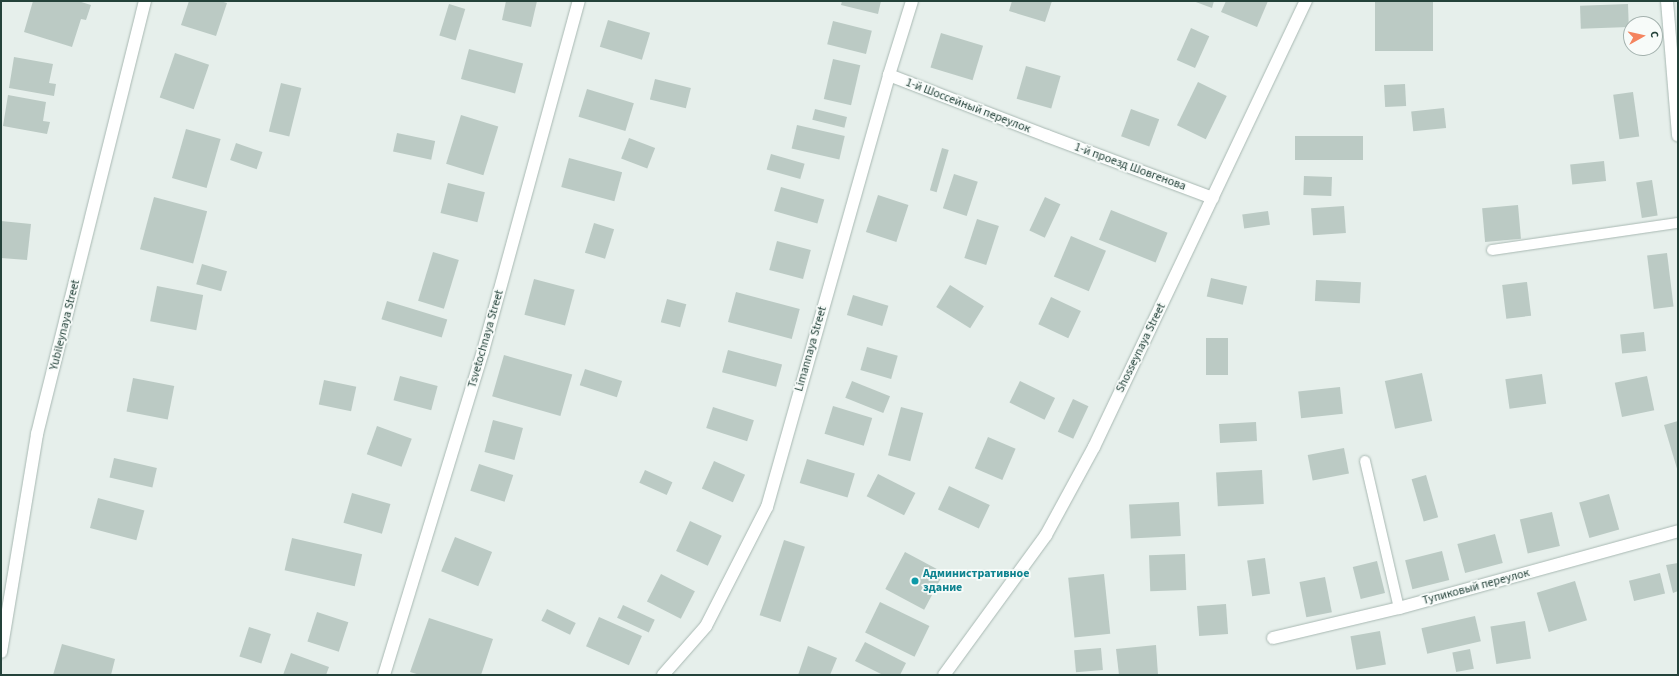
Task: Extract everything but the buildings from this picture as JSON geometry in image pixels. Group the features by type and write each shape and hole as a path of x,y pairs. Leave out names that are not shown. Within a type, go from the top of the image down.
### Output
{"street":[{"name":"Yubileynaya Street","path":"1,652 38,434 145,1"},
{"name":"Tsvetochnaya Street","path":"384,675 483,351 579,1"},
{"name":"Limannaya Street","path":"663,675 706,626 767,507 889,75 912,1"},
{"name":"Shosseynaya Street","path":"944,675 1046,535 1094,447 1306,1"},
{"path":"1667,1 1678,129"},
{"name":"1-й Шоссейный переулок","path":"889,75 1047,136"},
{"name":"1-й проезд Шовгенова","path":"1047,136 1213,198"},
{"name":"Тупиковый переулок","path":"1274,638 1399,608 1678,531"}],"lane":[{"path":"1492,250 1678,223"},
{"path":"1365,462 1399,608"}],"place":[{"name":"Административное здание","path":"915,581"}]}
